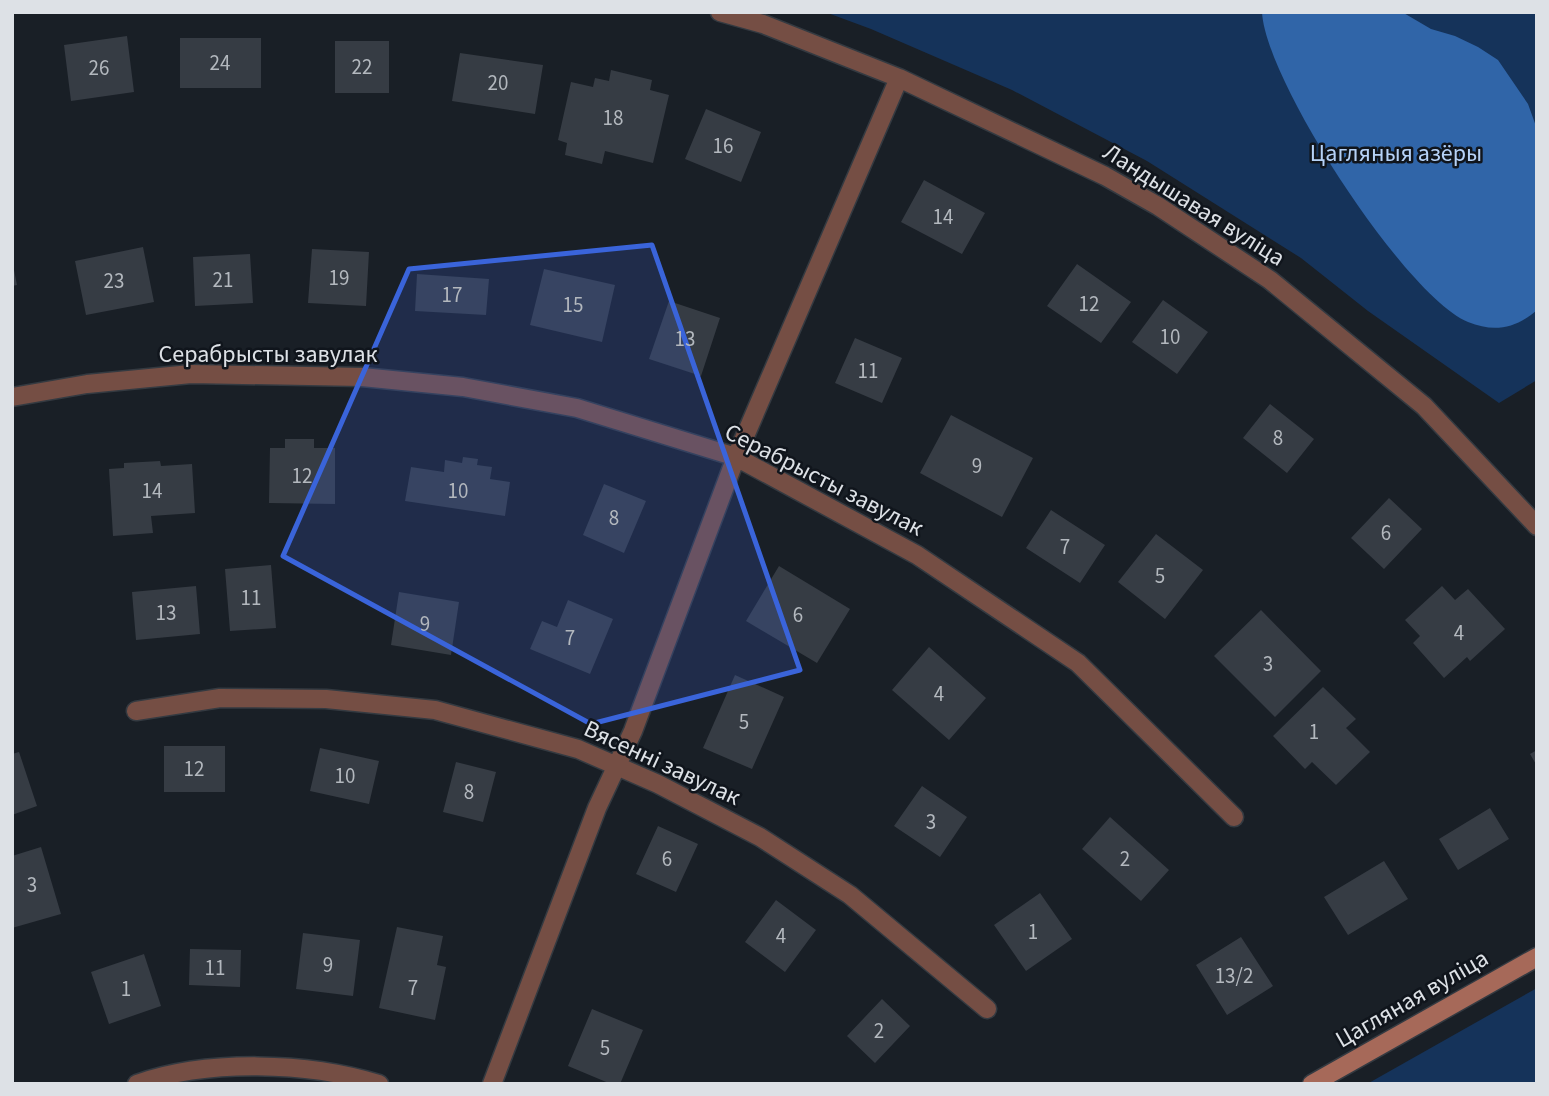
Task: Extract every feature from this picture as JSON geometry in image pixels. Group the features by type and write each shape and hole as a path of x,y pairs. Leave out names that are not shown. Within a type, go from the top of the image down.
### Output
{"street":[{"name":"Ландышавая вуліца","path":"720,12 763,24 899,78 1105,176 1158,206 1270,279 1424,405 1537,526"},
{"path":"492,1084 597,808 633,731 736,457 899,78"},
{"name":"Серабрысты завулак","path":"12,397 87,384 191,374 362,377 463,387 577,408 736,457 917,555 1078,663 1234,817"},
{"name":"Вясенні завулак","path":"136,711 220,698 326,699 435,710 578,749 617,765 760,837 850,895 987,1009"},
{"name":"Цагляная вуліца","path":"1312,1084 1537,957"},
{"path":"136,1084 219,1067 285,1067 364,1079 379,1084"}],"highlighted area":[{"path":"652,245 800,670 591,724 283,556 409,269"}],"green space":[{"name":"Цагляныя азёры","path":"825,12 1537,12 1537,380 1499,403 1368,311 1301,258 1147,161 1012,90"},
{"path":"1537,988 1537,1084 1367,1084"}],"shaded area":[{"path":"1262,12 1402,12 1431,29 1478,47 1498,60 1528,104 1537,129 1537,310 1513,325 1496,328 1478,325 1468,322 1441,304 1410,272 1342,183 1312,133 1269,44"}],"building":[{"path":"127,36 134,92 71,101 64,45"},
{"path":"180,38 261,38 261,88 180,88"},
{"path":"335,41 389,41 389,93 335,93"},
{"path":"460,53 543,65 535,114 452,101"},
{"path":"611,70 652,80 650,90 669,95 653,163 605,151 602,164 565,155 567,143 558,140 571,82 593,87 595,78 609,81"},
{"path":"706,109 761,132 741,182 685,159"},
{"path":"924,180 985,213 962,254 901,222"},
{"path":"143,247 154,302 86,315 75,261"},
{"path":"312,249 369,252 366,306 308,303"},
{"path":"250,254 253,303 195,306 193,257"},
{"path":"12,260 17,285 12,286"},
{"path":"1077,264 1131,302 1101,343 1047,306"},
{"path":"544,269 615,285 602,342 530,325"},
{"path":"417,274 489,279 486,315 415,311"},
{"path":"1163,300 1208,332 1177,374 1132,342"},
{"path":"669,301 720,318 701,376 649,359"},
{"path":"855,338 902,358 882,403 835,383"},
{"path":"1270,404 1314,439 1287,473 1243,438"},
{"path":"951,415 1033,458 1002,517 920,473"},
{"path":"285,439 314,439 314,448 335,448 335,504 269,503 270,448 285,448"},
{"path":"463,457 478,459 477,465 492,467 490,479 510,482 505,516 405,501 411,467 444,472 445,460 462,463"},
{"path":"160,461 161,466 192,464 195,513 151,516 153,533 113,536 109,469 124,468 124,463"},
{"path":"604,484 646,501 624,553 583,535"},
{"path":"1389,498 1422,529 1384,569 1351,538"},
{"path":"1051,510 1105,545 1080,583 1026,548"},
{"path":"1156,534 1203,570 1165,619 1118,582"},
{"path":"271,565 276,628 230,631 225,569"},
{"path":"779,566 850,609 817,663 746,621"},
{"path":"196,586 200,634 136,640 132,592"},
{"path":"1442,586 1455,600 1468,589 1505,629 1470,661 1467,657 1444,678 1413,643 1420,636 1405,620"},
{"path":"399,592 459,602 451,655 391,645"},
{"path":"568,600 613,619 590,674 530,649 542,621 557,627"},
{"path":"1261,610 1321,671 1275,717 1214,656"},
{"path":"929,647 986,698 949,740 892,690"},
{"path":"735,675 784,697 752,769 703,748"},
{"path":"1323,687 1356,719 1346,728 1370,752 1336,785 1312,762 1305,769 1273,736"},
{"path":"164,746 225,746 225,792 164,792"},
{"path":"320,748 379,761 369,804 310,791"},
{"path":"1537,750 1537,766 1530,754"},
{"path":"19,752 37,806 12,815 12,754"},
{"path":"456,762 496,772 483,822 443,812"},
{"path":"922,786 967,817 940,857 894,826"},
{"path":"1490,808 1509,839 1458,870 1439,839"},
{"path":"1110,817 1169,870 1141,901 1082,849"},
{"path":"658,826 698,844 676,892 636,874"},
{"path":"41,847 61,914 12,928 12,856"},
{"path":"1384,861 1408,899 1348,935 1324,897"},
{"path":"1040,893 1072,939 1026,971 994,925"},
{"path":"776,900 816,930 785,972 745,942"},
{"path":"397,927 443,936 437,965 446,967 435,1020 379,1008"},
{"path":"303,933 360,940 353,996 296,989"},
{"path":"1241,937 1273,986 1227,1015 1196,965"},
{"path":"190,949 241,950 240,987 189,985"},
{"path":"144,954 161,1006 109,1024 91,972"},
{"path":"882,999 910,1026 875,1063 847,1036"},
{"path":"592,1009 643,1030 620,1084 611,1084 568,1066"}]}
